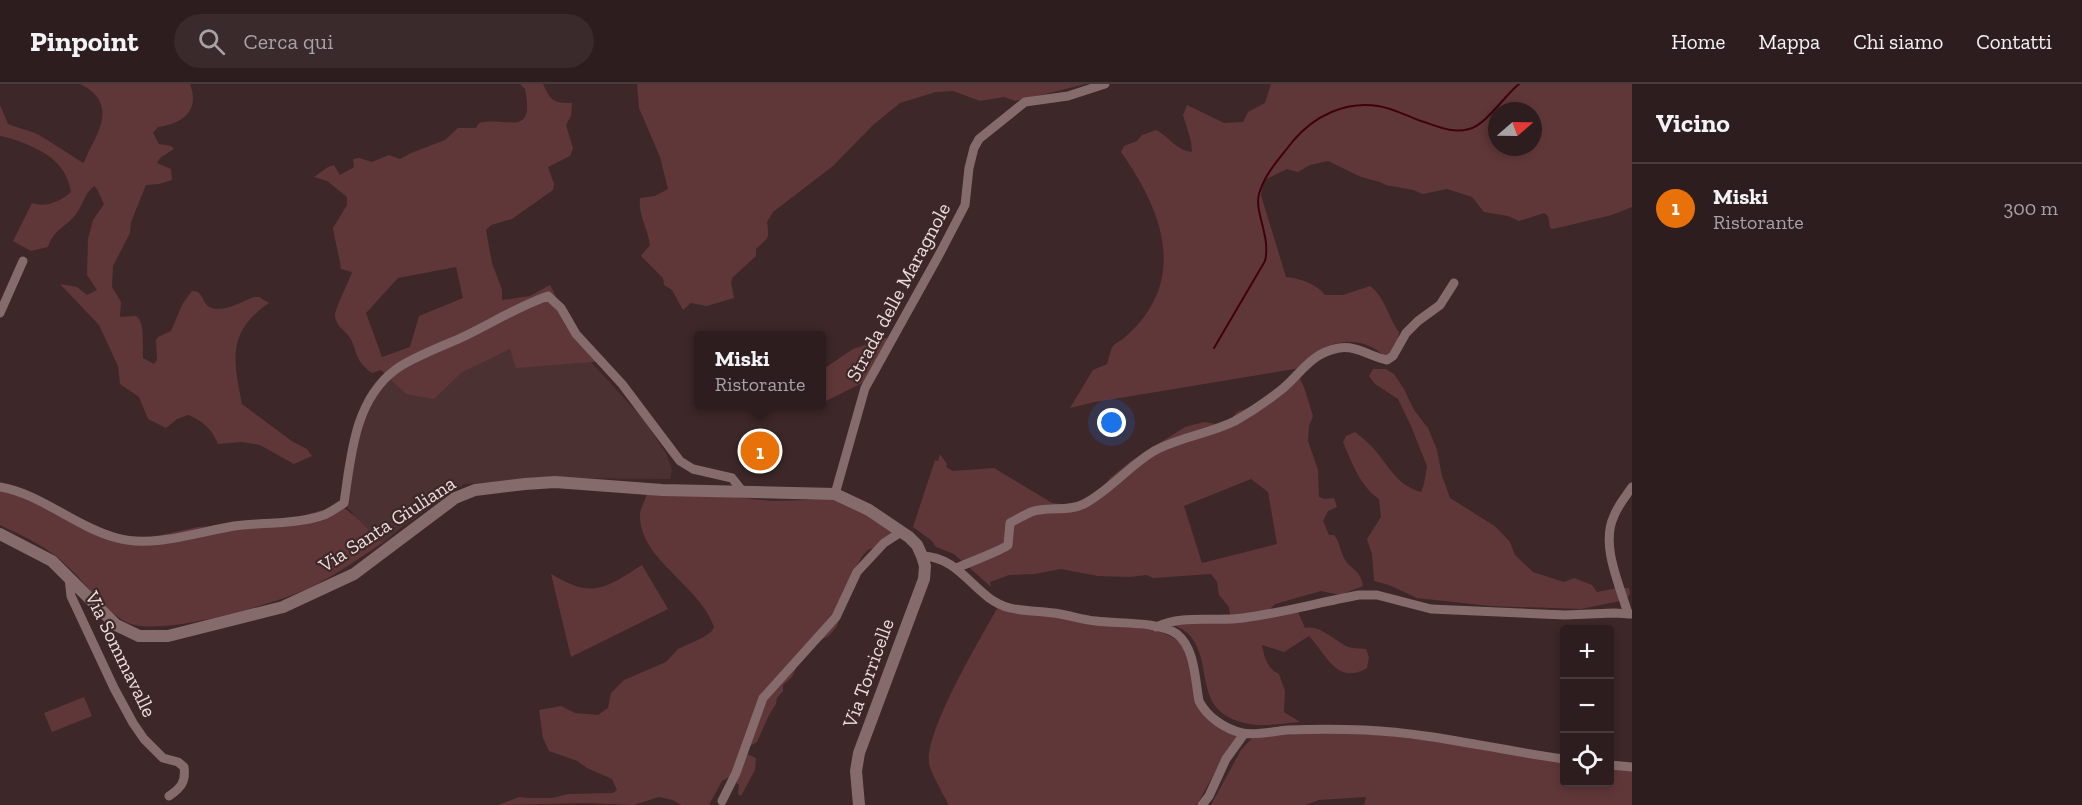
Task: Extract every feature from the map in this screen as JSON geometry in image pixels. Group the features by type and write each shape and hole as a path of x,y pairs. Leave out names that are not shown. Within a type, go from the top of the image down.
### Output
{"street":[{"name":"Strada delle Maragnole","path":"834,494 865,388 965,204 969,168 979,139 1025,102 1068,96 1105,84"},
{"path":"0,313 24,261"},
{"path":"957,568 993,551 1004,549 1008,545 1010,523 1016,519 1030,512 1066,509 1082,505 1154,451 1234,421 1282,389 1300,369 1325,352 1340,348 1354,349 1387,360 1393,356 1406,333 1440,305 1454,282"},
{"path":"0,487 24,494 96,531 130,541 151,541 236,526 293,522 326,514 344,503 351,453 358,427 371,395 395,369 548,296 561,308 576,334 622,384 680,461 693,469 732,478 743,492"},
{"name":"Via Santa Giuliana","path":"0,534 52,561 116,625 139,636 168,636 283,607 316,594 354,574 455,498 475,490 555,482 662,489 834,494 869,510 901,532 917,545 922,556"},
{"path":"1156,627 1167,621 1244,618 1359,595 1377,595 1431,609 1565,615 1630,614 1614,568 1610,532 1612,518 1632,487"},
{"path":"722,801 736,772 763,698 836,617 857,572 884,543 901,532"},
{"path":"922,556 939,558 957,568 992,600 1010,608 1094,621 1163,627 1175,633 1186,643 1199,701 1203,709 1229,728 1244,734 1289,730 1366,730 1560,758"},
{"name":"Via Torricelle","path":"859,805 856,771 860,753 924,579 925,566 922,556"},
{"name":"Via Sommavalle","path":"69,578 71,596 133,723 151,747 163,758 178,762 184,767 185,776 179,789 169,796"},
{"path":"1202,805 1209,796 1227,759 1244,734"},
{"path":"1614,765 1632,767"}],"shaded area":[{"path":"80,84 190,84 193,102 187,114 182,119 158,127 153,133 159,144 171,146 174,149 160,158 157,163 171,169 172,180 146,185 131,222 130,233 113,266 112,287 121,302 120,317 135,316 138,318 142,328 143,358 154,364 157,360 156,340 171,331 183,303 192,291 199,293 206,304 217,309 254,297 259,297 269,303 246,325 236,348 242,404 293,442 307,449 312,456 294,464 260,445 242,442 218,444 206,426 188,415 177,419 166,428 148,419 139,397 120,384 118,366 99,325 60,284 77,287 87,295 97,290 87,275 88,239 93,220 104,204 94,186 88,192 76,214 57,232 48,247 31,251 13,241 32,203 43,205 53,203 71,192 64,172 51,158 14,139 0,136 0,105 8,124 39,135 83,163 100,128 102,111 97,97"},
{"path":"520,84 543,84 553,100 572,103 571,116 566,125 573,148 570,156 548,167 554,184 553,190 512,219 491,225 486,230 492,263 502,290 502,300 530,296 550,285 572,328 606,361 516,368 510,349 462,372 434,399 406,394 381,370 372,373 365,368 358,358 351,339 337,322 335,315 352,272 341,269 333,228 347,205 347,197 327,181 314,177 334,165 340,175 354,167 353,159 359,158 372,162 389,155 400,159 445,140 458,128 476,128 479,123 522,120 526,114 527,105 525,89","holes":["456,267 463,298 419,316 410,347 382,357 366,313 398,278"]},
{"path":"637,84 1086,84 1016,101 1004,97 980,101 953,91 936,92 900,103 873,125 833,166 773,212 767,222 767,238 756,249 756,256 733,277 731,282 734,298 707,306 691,303 683,310 672,290 664,285 663,278 641,256 650,245 640,211 640,198 655,196 668,189 660,157 639,108"},
{"path":"1271,84 1632,84 1632,207 1612,215 1553,229 1550,228 1548,216 1544,213 1519,221 1508,216 1484,212 1472,197 1447,189 1423,194 1361,177 1328,161 1310,165 1298,172 1287,169 1264,180 1261,195 1286,277 1307,282 1325,295 1343,295 1370,286 1383,301 1399,332 1394,350 1385,357 1364,344 1340,343 1318,351 1301,368 1070,408 1093,370 1107,364 1113,346 1130,333 1146,314 1157,293 1163,273 1160,230 1144,190 1121,152 1124,146 1156,130 1177,146 1192,152 1183,115 1187,105 1224,123 1243,122 1248,112 1265,103"},
{"path":"568,337 644,420 667,455 672,470 670,479 557,478 464,484 402,527 382,544 347,507 354,455 365,418 378,393 400,370"},
{"path":"889,337 864,382 826,401 826,367 853,349"},
{"path":"1373,369 1386,369 1394,374 1414,410 1428,428 1437,450 1442,476 1450,498 1496,527 1510,542 1515,555 1533,572 1564,582 1574,578 1592,585 1597,592 1629,588 1630,594 1625,600 1581,609 1490,606 1417,598 1374,581 1372,554 1367,539 1381,517 1379,499 1362,481 1343,442 1346,436 1355,432 1374,449 1392,473 1407,486 1421,492 1427,466 1398,399 1375,384 1369,376"},
{"path":"1299,377 1313,416 1309,426 1308,441 1318,470 1319,497 1334,498 1337,507 1328,511 1323,521 1329,535 1334,535 1339,543 1346,562 1360,576 1363,586 1340,595 1321,591 1275,604 1269,610 1296,607 1305,628 1321,631 1348,647 1366,649 1369,657 1367,668 1357,673 1348,673 1333,666 1309,636 1284,652 1262,645 1267,662 1279,674 1285,691 1284,712 1300,722 1249,724 1231,718 1219,710 1212,700 1207,689 1198,650 1192,638 1169,623 1231,621 1229,607 1219,595 1217,582 1211,574 1153,578 1146,575 1098,576 1061,569 1035,574 1009,575 990,582 991,587 954,554 936,547 932,541 913,527 935,460 938,461 940,454 947,464 946,467 953,471 994,468 1052,503 1070,505 1101,490 1111,477 1131,461 1185,427 1204,422 1221,425 1228,423 1237,412 1260,404","holes":["1251,479 1268,492 1277,544 1202,563 1184,506"]},
{"path":"3,483 109,531 130,538 147,538 198,527 252,523 305,515 340,505 356,517 382,543 329,578 280,600 184,624 141,626 117,617 51,553 35,542 0,525 0,488"},
{"path":"647,492 772,501 837,499 846,502 898,534 887,543 868,550 863,555 856,567 837,626 829,636 813,644 800,660 792,677 783,685 783,691 777,698 757,742 750,746 747,754 756,758 755,770 741,796 738,794 739,784 735,777 731,776 722,781 709,805 681,805 673,800 659,797 634,805 587,803 498,805 519,797 552,798 568,794 613,793 617,790 612,779 577,761 549,751 543,738 539,710 561,706 575,713 598,715 608,708 611,693 624,680 666,662 678,649 702,638 714,627 707,612 696,598 649,545 642,530 640,514"},
{"path":"642,565 668,609 571,657 551,574 578,587 598,588 618,580"},
{"path":"998,607 1015,612 1159,631 1178,640 1185,650 1201,706 1240,734 1227,750 1198,803 1195,805 949,805 930,767 930,748 956,684"},
{"path":"84,697 92,716 52,732 44,713"},
{"path":"1351,731 1496,749 1560,762 1560,787 1614,787 1614,767 1632,769 1632,805 1364,805 1366,797 1319,800 1305,805 1211,805 1241,750 1254,736"}],"waterway":[{"path":"1214,348 1265,261 1266,243 1258,201 1262,186 1273,166 1310,124 1342,108 1366,105 1389,108 1445,129 1457,131 1469,129 1482,122 1519,84"}],"place":[{"name":"Miski","path":"760,451"}]}
